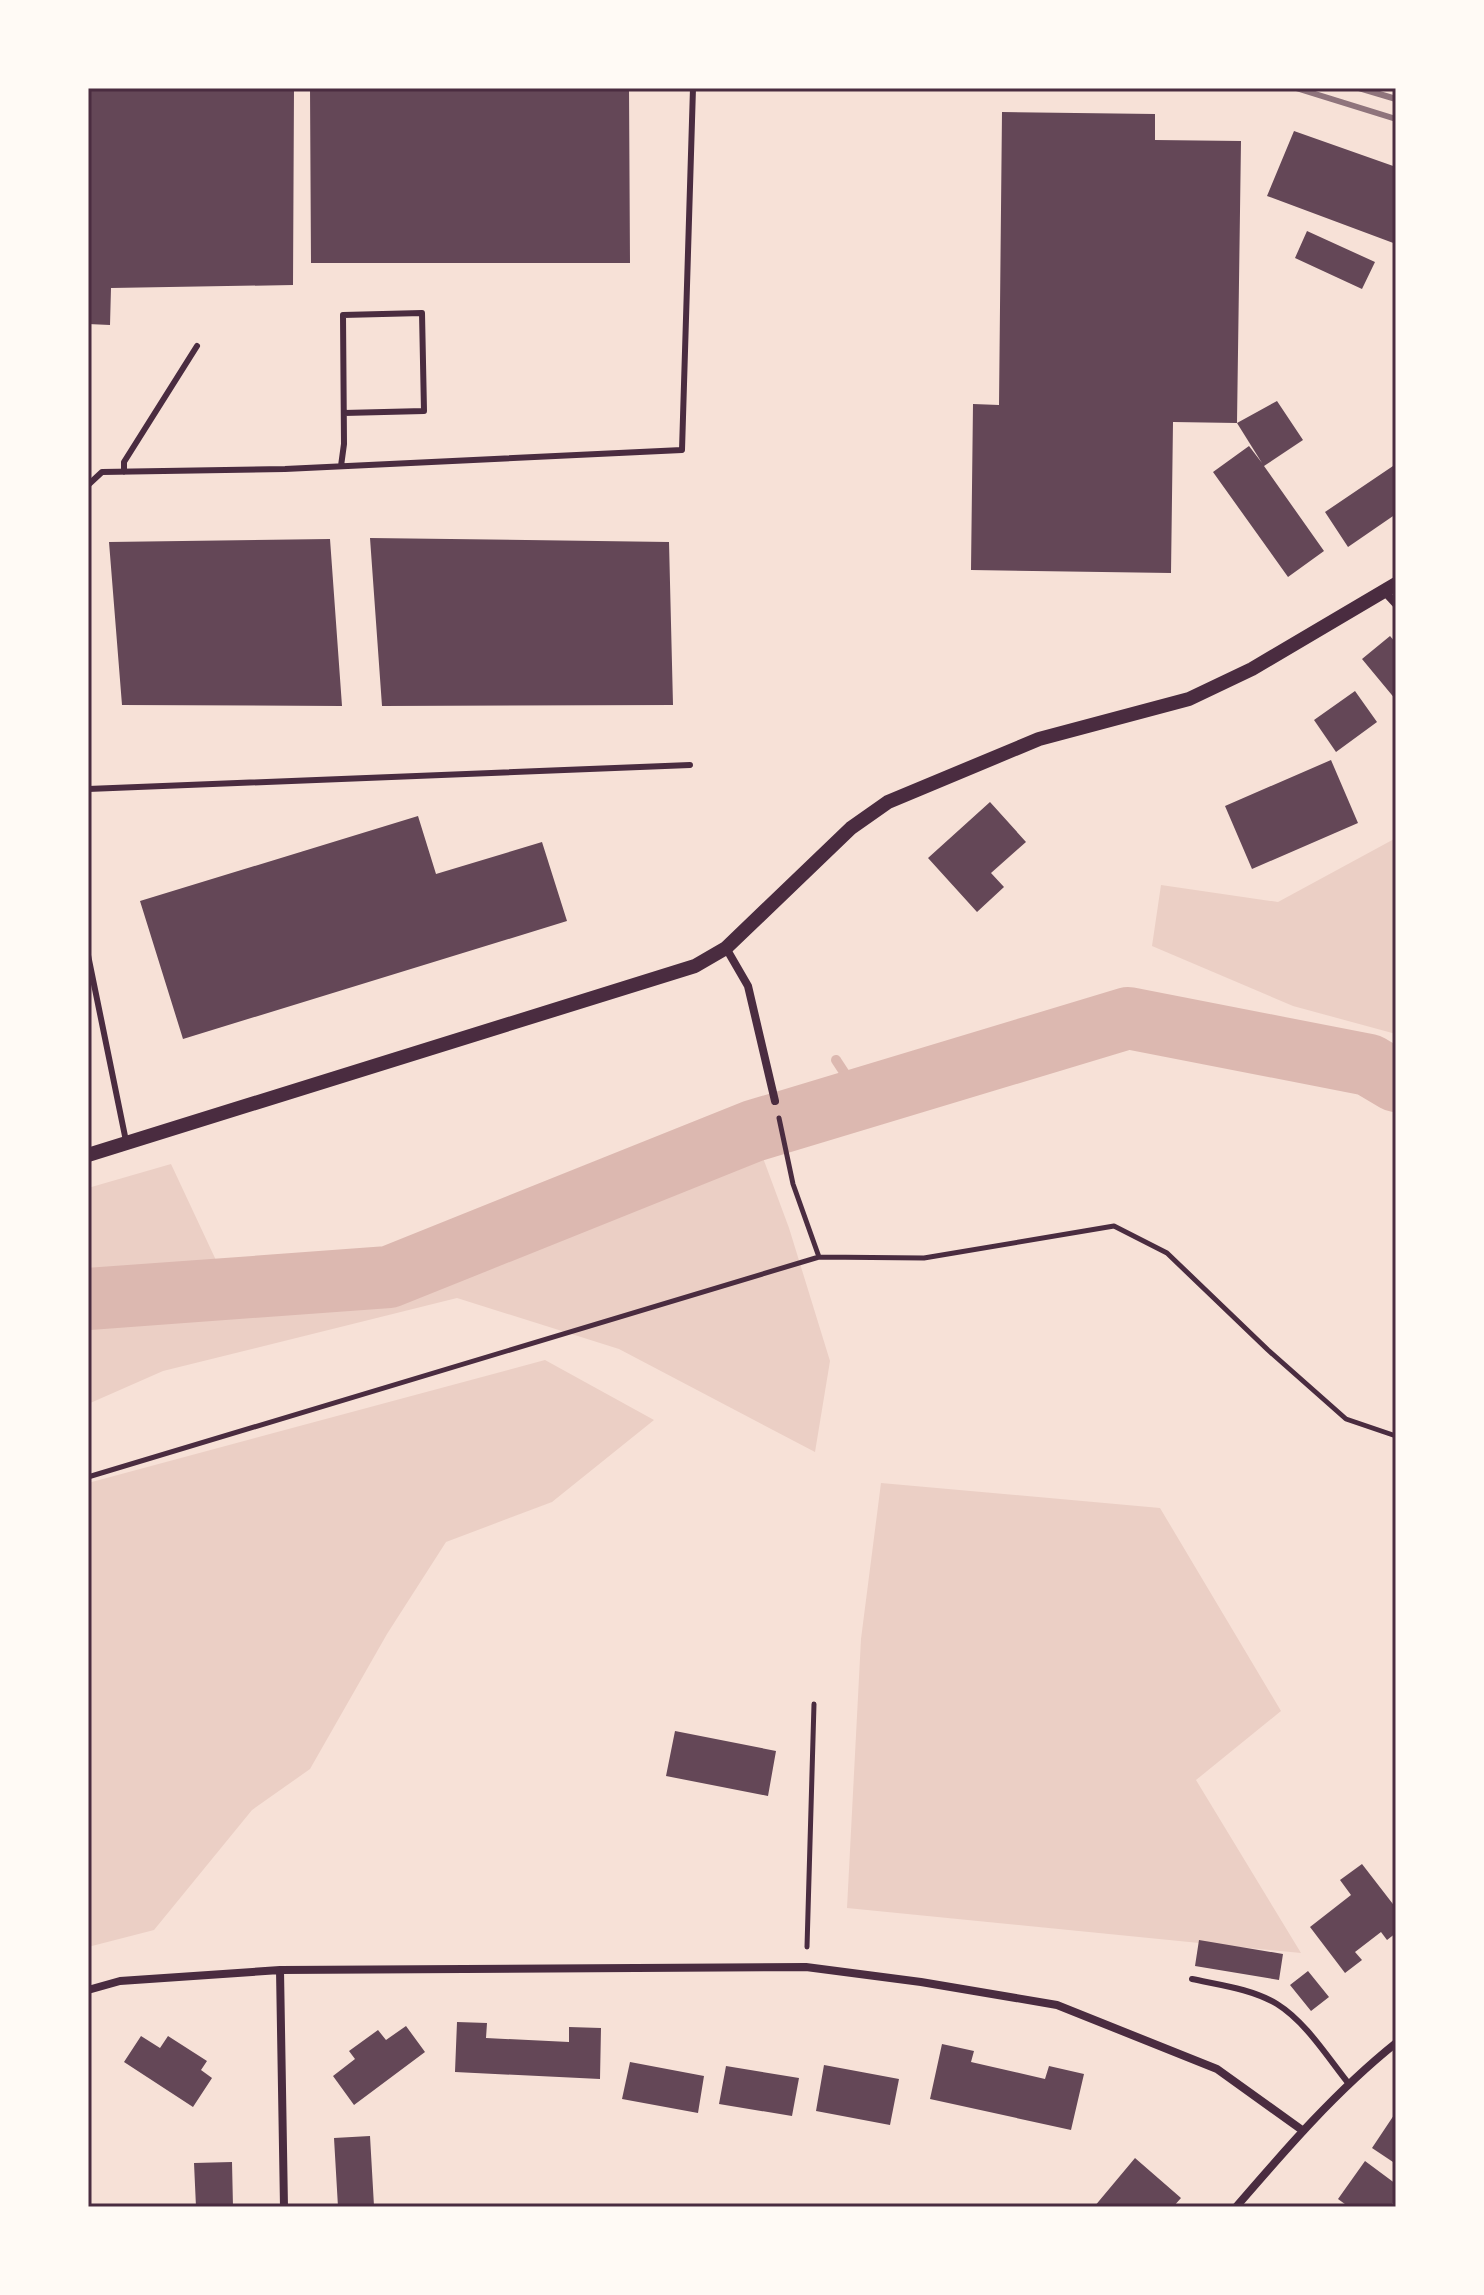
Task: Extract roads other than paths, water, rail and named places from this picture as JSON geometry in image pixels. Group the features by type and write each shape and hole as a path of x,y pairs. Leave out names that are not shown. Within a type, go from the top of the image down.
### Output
{"street":[{"path":"88,1155 695,966 726,948 813,862 851,828 888,802 1039,739 1189,699 1252,669 1391,588 1396,604"},
{"path":"726,948 748,986 775,1101"},
{"path":"88,1990 120,1981 280,1970 806,1967 1057,2005 1217,2069 1302,2130"},
{"path":"280,1970 284,2207"},
{"path":"1236,2207 1302,2130 1396,2043"}],"lane":[{"path":"88,485 102,472 341,466 682,450 693,88"},
{"path":"341,466 344,444 343,315 422,313 424,411 344,413"},
{"path":"124,472 124,462 197,346"},
{"path":"88,789 690,765"},
{"path":"88,955 127,1145"},
{"path":"1192,1979 1244,1990 1278,2004 1306,2031 1349,2084"}],"waterway":[{"path":"88,1299 389,1277 753,1131 1128,1018 1369,1065 1396,1081"},
{"path":"836,1060 861,1098"}],"railway":[{"path":"1296,88 1396,119"},
{"path":"1359,88 1396,99"}]}
